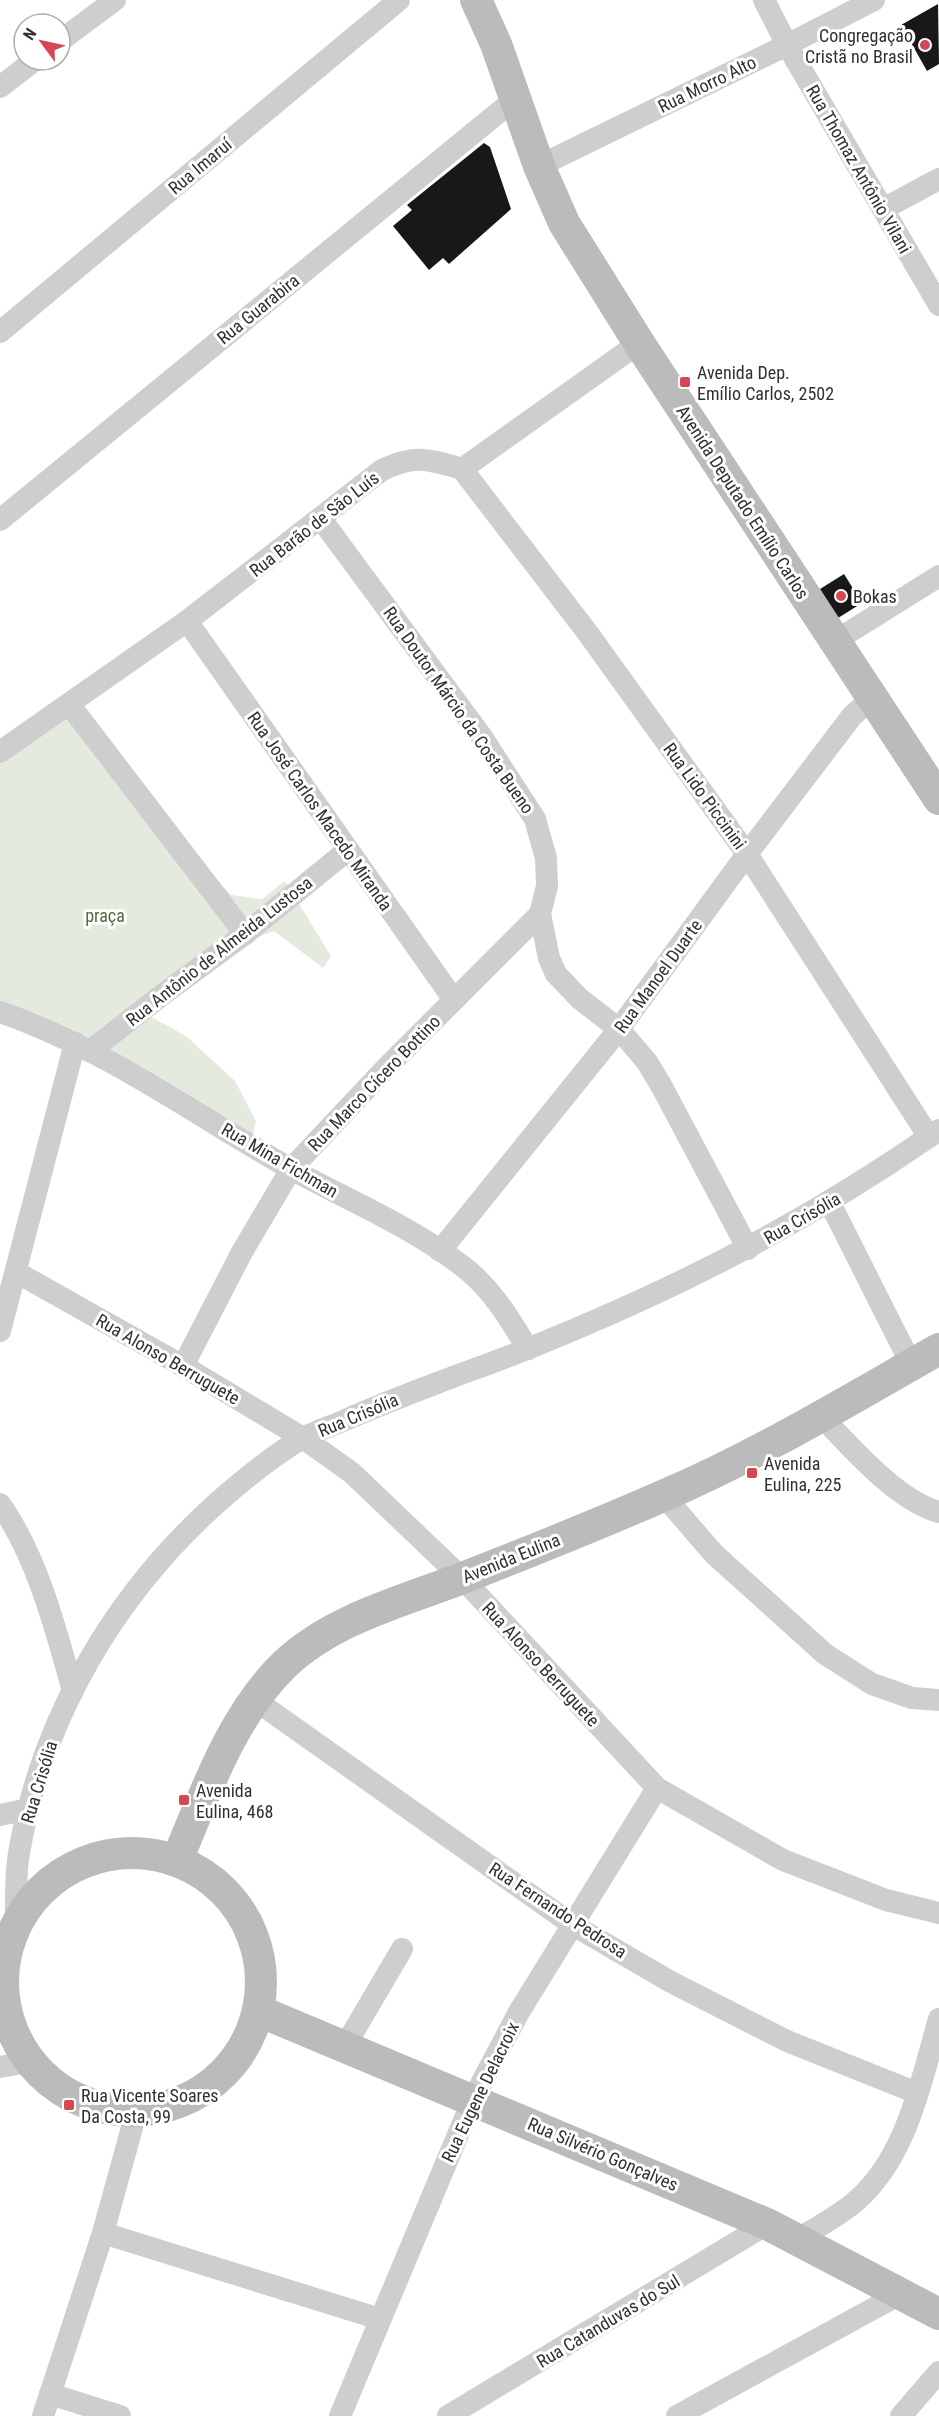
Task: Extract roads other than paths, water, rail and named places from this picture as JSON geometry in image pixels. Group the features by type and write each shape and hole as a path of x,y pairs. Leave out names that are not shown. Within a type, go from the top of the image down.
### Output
{"street":[{"path":"72,32 115,0"},
{"name":"Rua Imaruí","path":"0,332 399,0"},
{"name":"Avenida Deputado Emílio Carlos","path":"476,0 496,44 539,166 564,223 639,343 939,799"},
{"name":"Rua Thomaz Antônio Vilani","path":"764,0 787,45 939,305"},
{"name":"Rua Morro Alto","path":"539,166 874,0"},
{"path":"0,87 19,72"},
{"name":"Rua Guarabira","path":"0,520 515,99"},
{"path":"884,209 939,179"},
{"path":"462,469 639,343"},
{"name":"Rua Barão de São Luís","path":"0,752 187,621 382,470 402,460 428,459 462,469"},
{"name":"Rua Lido Piccinini","path":"462,469 587,632 747,854 934,1133"},
{"name":"Rua Doutor Márcio da Costa Bueno","path":"321,519 482,737 535,819 546,858 547,886 540,914 549,958 556,974 580,999 619,1029 647,1062 748,1250"},
{"path":"835,641 939,576"},
{"name":"Rua José Carlos Macedo Miranda","path":"187,621 454,1000"},
{"name":"Rua Manoel Duarte","path":"440,1251 619,1029 747,854 852,716 872,698"},
{"path":"69,704 244,934"},
{"name":"Rua Antônio de Almeida Lustosa","path":"82,1047 162,995 244,934 348,850"},
{"name":"Rua Marco Cícero Bottino","path":"183,1366 242,1252 291,1168 540,914"},
{"name":"Rua Mina Fichman","path":"0,1012 48,1030 82,1047 461,1264 482,1283 504,1309 528,1349"},
{"path":"0,1330 82,1047"},
{"name":"Rua Crisólia","path":"16,1925 19,1856 28,1809 48,1749 73,1691 101,1639 140,1583 192,1525 252,1472 303,1438 390,1400 528,1349 748,1250 830,1203 934,1133"},
{"path":"830,1203 911,1364"},
{"name":"Rua Alonso Berruguete","path":"16,1272 183,1366 303,1438 352,1473 462,1578 657,1788 783,1860 886,1900 939,1913"},
{"name":"Avenida Eulina","path":"177,1860 219,1761 255,1700 284,1665 314,1640 349,1621 664,1496 759,1451 939,1348"},
{"path":"821,1416 861,1457 909,1499 939,1512"},
{"path":"664,1496 714,1554 825,1654 872,1684 912,1698 939,1700"},
{"path":"0,1504 8,1514 36,1572 55,1625 73,1691"},
{"name":"Rua Fernando Pedrosa","path":"255,1700 573,1925 671,1982 787,2041 917,2093"},
{"name":"Rua Eugene Delacroix","path":"340,2416 472,2099 519,2012 657,1788"},
{"path":"0,1815 28,1809"},
{"path":"140,1852 177,1860 210,1878 230,1897 254,1937 262,1973 259,2011 243,2050 215,2083 178,2104 136,2113 96,2108 58,2090 14,2064 11,2030 3,1995 4,1959 16,1925 38,1894 67,1870 102,1856 140,1852"},
{"path":"345,2046 402,1949"},
{"name":"Rua Silvério Gonçalves","path":"259,2011 767,2224 939,2314"},
{"path":"798,2239 856,2202 876,2179 893,2152 917,2093 939,2019"},
{"path":"44,2416 103,2233 136,2113"},
{"name":"Rua Catanduvas do Sul","path":"448,2416 767,2224"},
{"path":"103,2233 380,2319"},
{"path":"677,2416 900,2294"},
{"path":"901,2416 939,2372"},
{"path":"50,2394 120,2416"}],"place":[{"name":"Congregação Cristã no Brasil","path":"925,45"},
{"name":"Avenida Dep. Emílio Carlos, 2502","path":"685,382"},
{"name":"Bokas","path":"841,596"},
{"name":"Avenida Eulina, 225","path":"752,1473"},
{"name":"Avenida Eulina, 468","path":"184,1800"},
{"name":"Rua Vicente Soares Da Costa, 99","path":"69,2105"}],"park label":[{"name":"praça","path":"105,915"}]}
